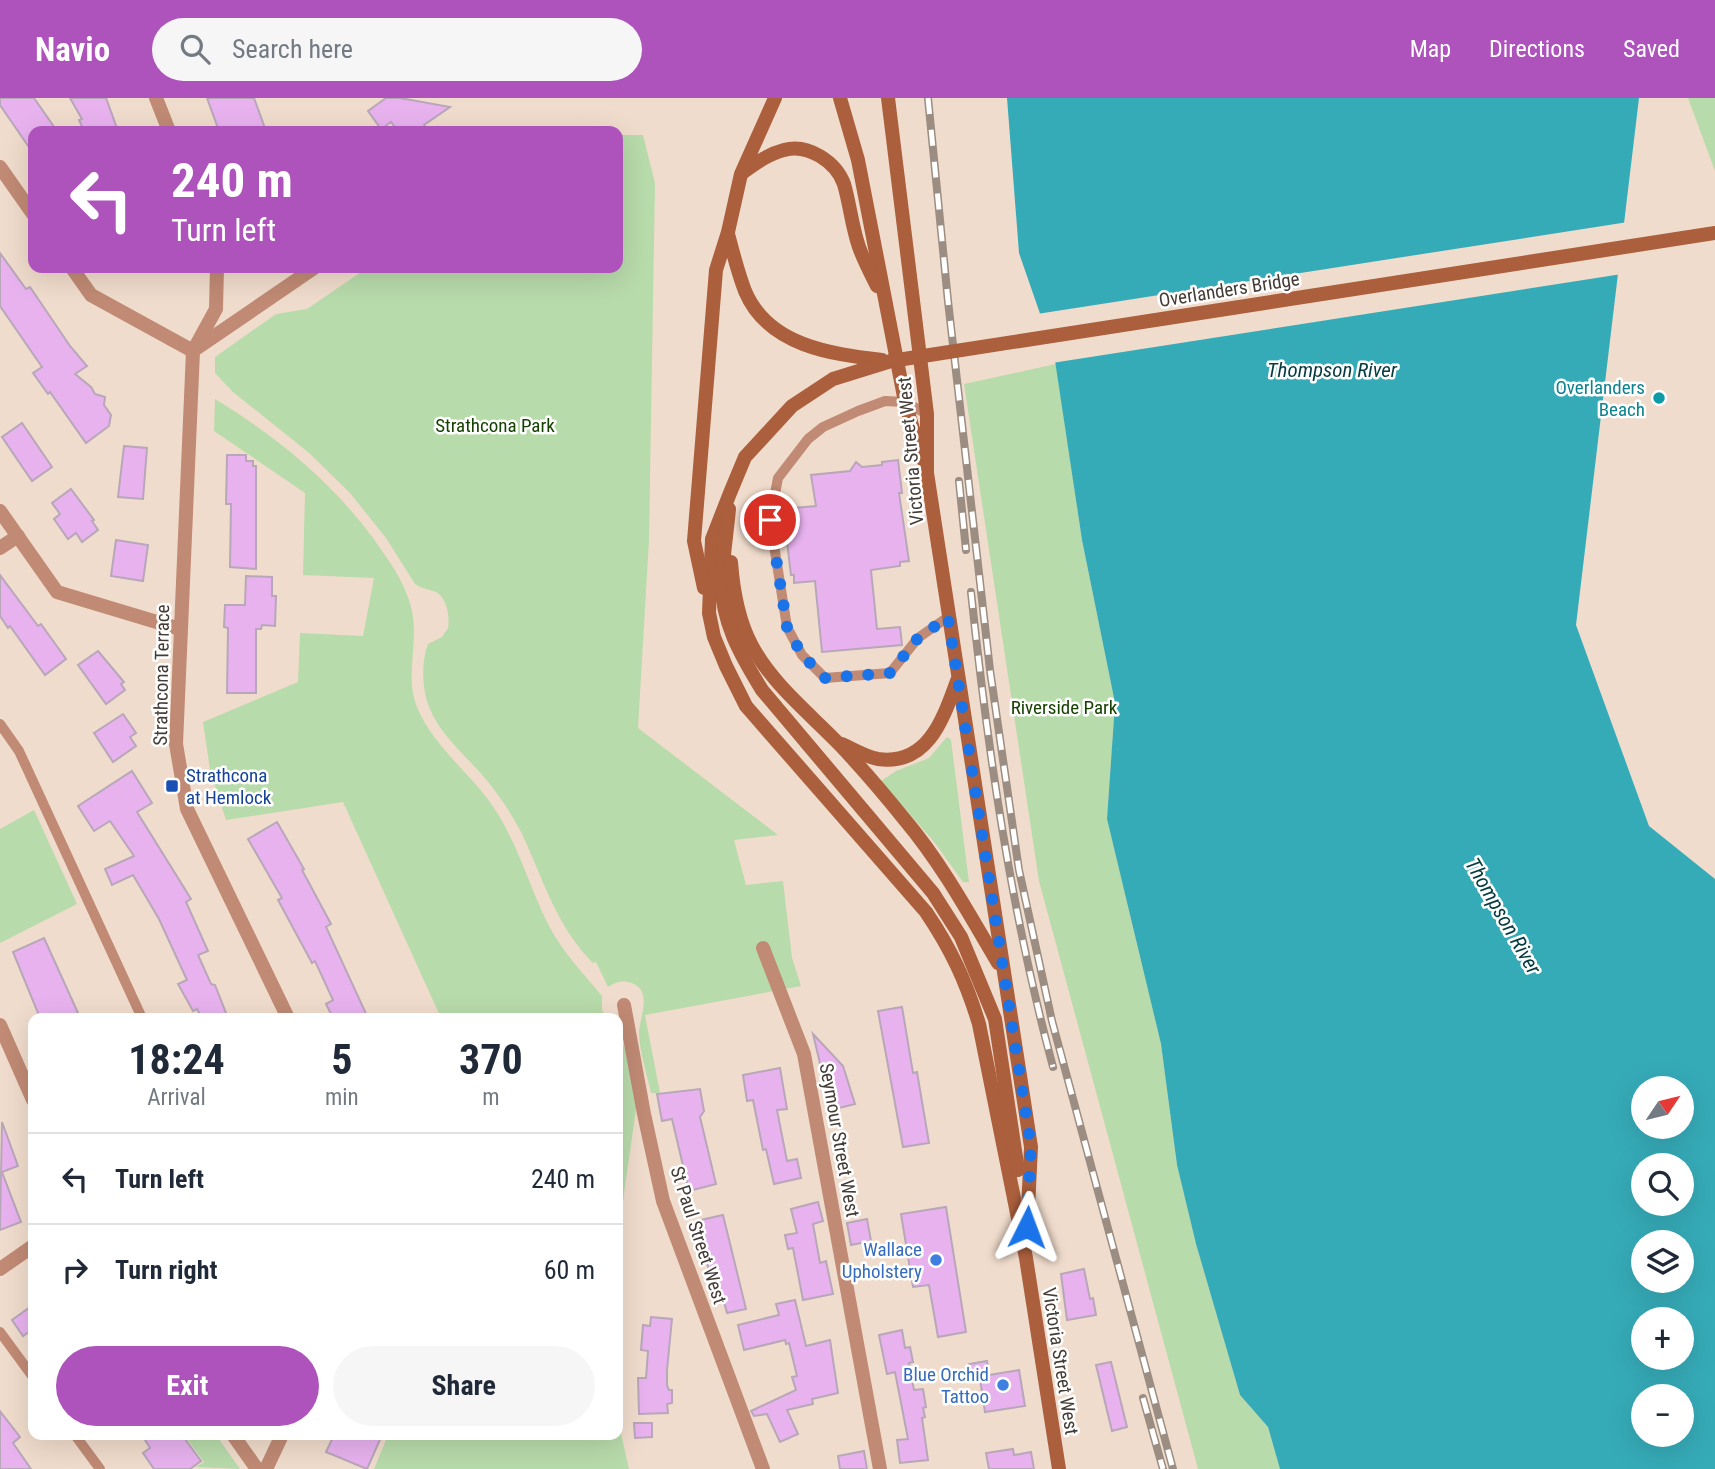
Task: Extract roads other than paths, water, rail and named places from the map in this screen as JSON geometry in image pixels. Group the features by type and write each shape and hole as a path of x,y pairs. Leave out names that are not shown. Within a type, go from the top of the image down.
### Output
{"main road":[{"name":"Victoria Street West","path":"775,98 741,174 716,270 694,541 714,637 746,706 926,912 948,944 968,987 979,1024 1027,1258 1059,1469"},
{"path":"840,98 858,160 905,402 927,473"},
{"name":"Victoria Street West","path":"888,98 927,414 927,473 1031,1146 1027,1258"},
{"path":"741,174 766,157 786,149 808,151 821,156 834,167 843,182 859,248 886,306"},
{"path":"728,232 746,294 763,319 781,333 804,345 852,356 891,361"},
{"name":"Overlanders Bridge","path":"768,430 792,406 834,379 891,361 1715,233"},
{"name":"Victoria Street West","path":"709,613 712,539 745,457 768,430"},
{"path":"730,494 722,582 727,619 739,653 762,690 933,893 961,937 995,1019 1027,1227"},
{"path":"728,522 732,581 751,645 774,676 836,741 938,860 1003,970"},
{"path":"836,741 877,759 903,758 917,751 932,737 943,718 957,680"}],"street":[{"path":"156,98 168,126"},
{"path":"0,167 28,207"},
{"path":"76,273 91,295 192,351"},
{"path":"192,351 216,309 217,273"},
{"path":"192,351 307,273"},
{"name":"Strathcona Terrace","path":"192,351 176,744 187,809 286,1013"},
{"path":"0,511 57,592 180,629"},
{"path":"0,548 18,536"},
{"name":"Seymour Street West","path":"763,948 804,1054 880,1469"},
{"name":"St Paul Street West","path":"624,1005 663,1201 763,1469"},
{"path":"0,1025 28,1089"},
{"path":"0,1269 28,1249"},
{"path":"237,1440 257,1469"},
{"path":"266,1469 280,1440"}],"lane":[{"path":"927,414 905,402 885,401 823,427 797,451 778,478 770,520 787,627 802,655 825,678 890,673 918,638 948,617"},
{"path":"0,724 19,751 140,1013"},
{"path":"0,1332 28,1370"},
{"path":"79,1440 100,1469"}],"water":[{"name":"Thompson River","path":"1007,98 1639,98 1576,625 1649,826 1715,879 1715,1469 1280,1469 1268,1427 1240,1395 1196,1244 1177,1165 1161,1044 1107,819 1115,703 1082,540 1054,354 1019,253"}],"railway":[{"path":"928,98 990,670 1019,870 1052,1021 1173,1469"},
{"path":"959,481 966,550"},
{"path":"971,592 985,712 1013,891 1053,1067"},
{"path":"1143,1398 1163,1469"}],"place":[{"name":"Overlanders Beach","path":"1659,398"},
{"name":"Strathcona at Hemlock","path":"172,786"},
{"name":"Wallace Upholstery","path":"936,1260"},
{"name":"Blue Orchid Tattoo","path":"1003,1385"}],"park label":[{"name":"Strathcona Park","path":"495,425"},
{"name":"Riverside Park","path":"1064,707"}]}
